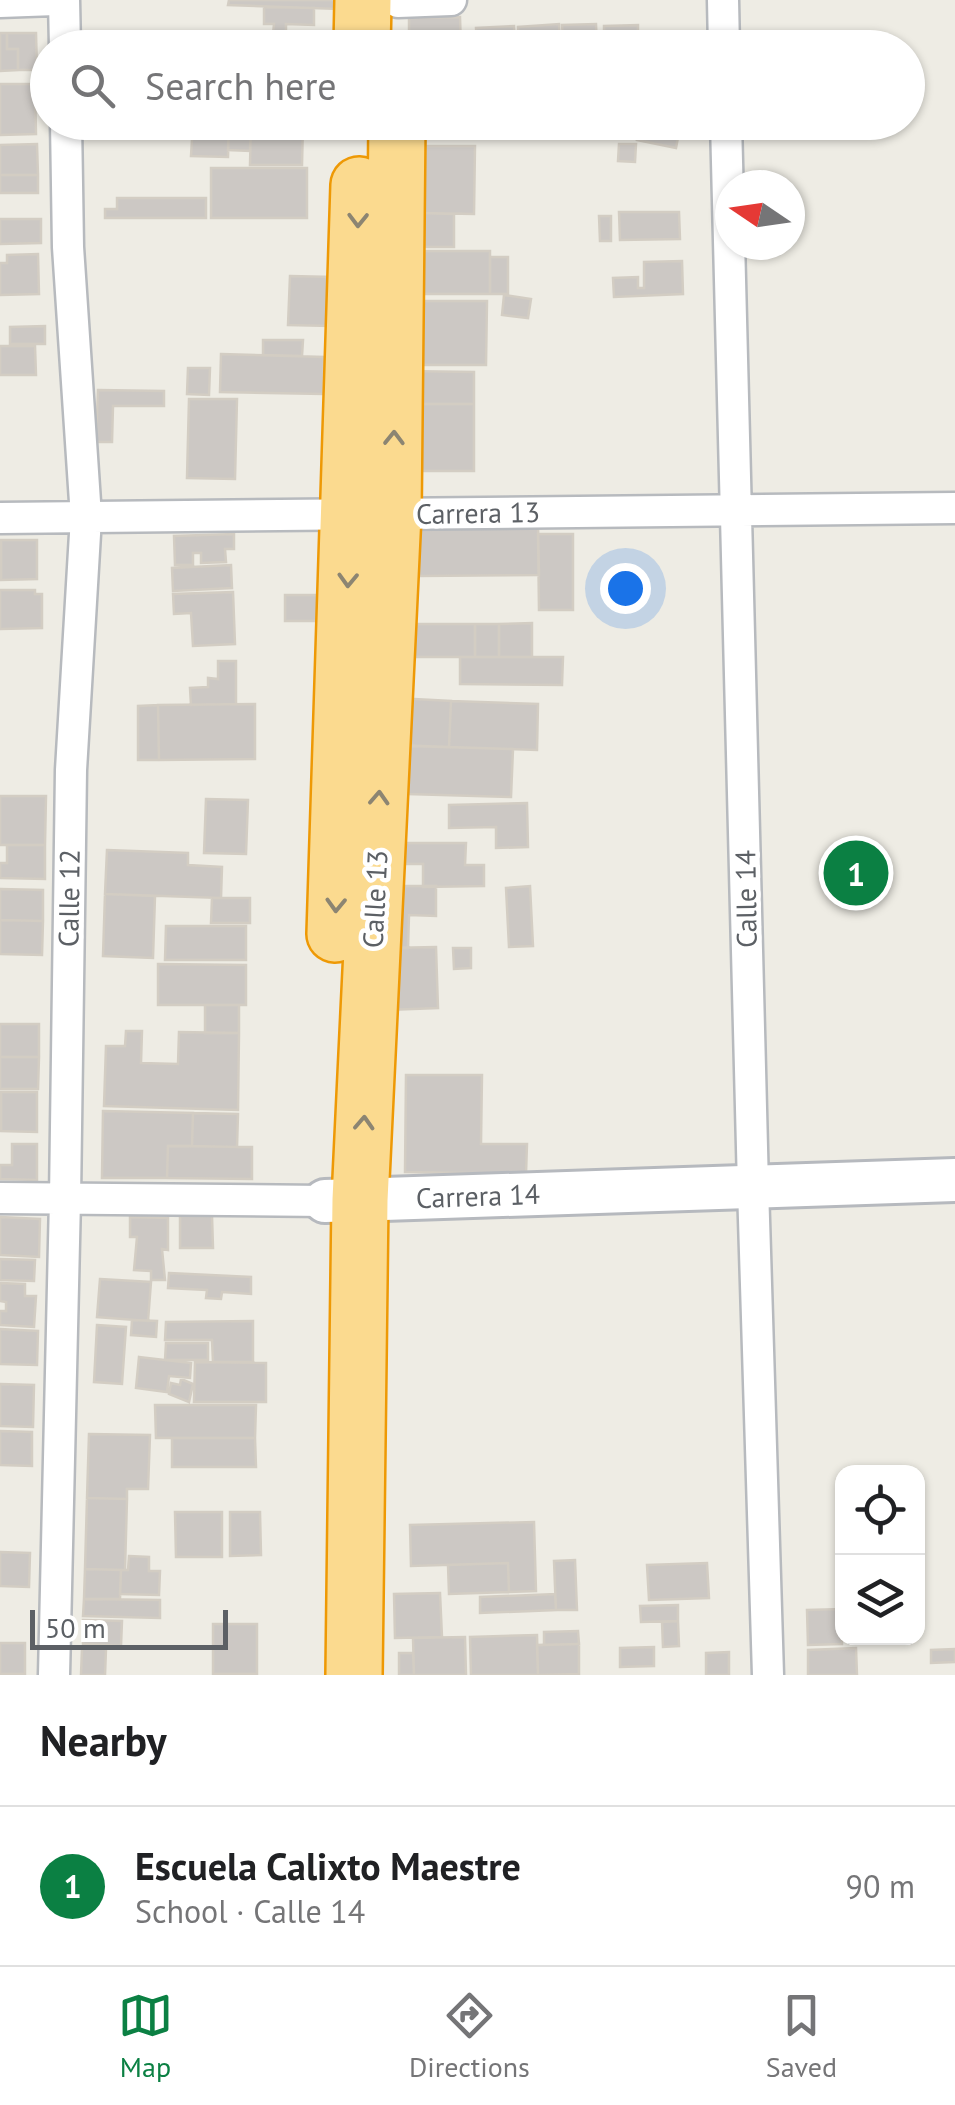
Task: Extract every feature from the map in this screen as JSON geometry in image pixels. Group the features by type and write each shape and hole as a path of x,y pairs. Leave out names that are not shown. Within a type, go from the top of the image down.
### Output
{"highway":[{"path":"381,30 402,10"},
{"name":"Calle 13","path":"361,140 372,514"},
{"name":"Calle 13","path":"321,1675 372,514 396,140"},
{"name":"Calle 13","path":"343,1200 354,1675"}],"street":[{"path":"0,2 54,0"},
{"path":"64,0 65,30"},
{"path":"723,0 724,30"},
{"name":"Calle 12","path":"54,1675 66,1199 71,770 86,517 68,248 66,140"},
{"name":"Calle 14","path":"727,140 768,1675"},
{"name":"Carrera 13","path":"0,518 955,508"},
{"name":"Carrera 14","path":"0,1198 343,1200 955,1180"}],"building":[{"path":"229,0 340,0 339,9 228,5"},
{"path":"264,7 314,8 314,25 286,24 286,30 273,30 274,24 264,24"},
{"path":"460,17 460,30 409,30 409,18"},
{"path":"559,24 559,30 518,30"},
{"path":"596,24 596,30 562,30 562,25"},
{"path":"638,25 638,30 604,30 604,26"},
{"path":"514,26 514,30 476,30"},
{"path":"0,33 7,33 7,49 18,49 18,70 0,71"},
{"path":"7,33 30,33 30,70 18,70 18,49 7,49"},
{"path":"0,84 30,84 30,134 0,135"},
{"path":"192,140 228,140 228,157 191,156"},
{"path":"228,140 250,140 250,151 228,150"},
{"path":"251,140 303,140 302,165 250,165"},
{"path":"637,140 678,140 676,148"},
{"path":"37,144 38,175 0,175 0,145"},
{"path":"619,144 636,144 635,162 618,161"},
{"path":"421,146 475,146 474,214 420,213"},
{"path":"211,168 307,168 307,218 211,218"},
{"path":"0,175 38,175 38,193 0,193"},
{"path":"117,198 206,198 206,218 105,218 105,209 117,209"},
{"path":"619,212 679,212 680,239 620,240"},
{"path":"420,213 454,214 454,247 420,247"},
{"path":"599,216 611,216 611,241 600,241"},
{"path":"0,219 41,219 41,243 0,244"},
{"path":"420,251 490,251 490,294 419,294"},
{"path":"38,254 39,294 0,295 0,263 7,263 7,255"},
{"path":"490,257 508,257 508,294 490,294"},
{"path":"682,261 683,294 614,297 613,278 638,277 638,288 644,288 644,262"},
{"path":"290,276 333,277 331,326 288,325"},
{"path":"504,295 531,299 528,318 502,315"},
{"path":"419,301 487,301 486,365 419,365"},
{"path":"45,326 45,344 10,344 10,327"},
{"path":"263,340 303,340 302,356 263,355"},
{"path":"0,346 35,346 36,375 0,375"},
{"path":"221,354 324,357 323,394 220,392"},
{"path":"188,368 210,368 209,395 187,394"},
{"path":"402,371 474,372 474,404 402,404"},
{"path":"98,390 164,391 164,406 113,406 112,442 96,442"},
{"path":"189,399 237,399 235,479 187,478"},
{"path":"418,404 474,404 474,471 417,471"},
{"path":"538,525 539,575 418,576 417,527"},
{"path":"234,534 234,549 225,549 226,562 201,563 201,553 193,553 193,565 175,565 174,536"},
{"path":"538,534 573,534 573,610 539,610"},
{"path":"1,540 37,540 37,579 1,580"},
{"path":"231,565 232,588 173,591 172,568"},
{"path":"0,590 35,590 35,594 42,594 42,628 0,629"},
{"path":"233,592 235,644 193,646 191,613 174,614 173,594"},
{"path":"285,595 321,595 320,621 285,621"},
{"path":"532,623 532,657 499,657 499,624"},
{"path":"412,624 475,624 475,657 412,657"},
{"path":"475,624 499,624 499,657 475,657"},
{"path":"460,657 563,657 562,685 460,684"},
{"path":"218,661 236,661 236,704 191,705 190,688 208,687 208,678 218,679"},
{"path":"395,698 451,701 449,747 393,745"},
{"path":"451,701 538,704 537,750 449,747"},
{"path":"255,704 255,759 159,760 158,705"},
{"path":"158,705 159,760 138,760 138,706"},
{"path":"409,746 513,749 511,797 408,794"},
{"path":"0,796 46,796 45,845 0,845"},
{"path":"206,799 248,800 246,854 204,853"},
{"path":"527,803 528,847 496,848 496,827 449,828 449,805"},
{"path":"405,843 466,843 465,865 484,865 484,886 423,887 423,864 405,864"},
{"path":"7,845 45,845 45,879 0,878 0,863 7,863"},
{"path":"107,850 188,853 188,865 222,867 221,898 105,894"},
{"path":"388,886 436,886 436,916 409,915 408,948 387,948"},
{"path":"530,886 533,946 509,947 506,888"},
{"path":"0,889 43,890 43,921 0,920"},
{"path":"105,894 155,896 153,958 103,956"},
{"path":"212,898 250,898 250,923 211,923"},
{"path":"0,920 43,921 42,955 0,954"},
{"path":"166,926 246,926 246,960 165,960"},
{"path":"436,947 438,1008 388,1010 387,948"},
{"path":"453,948 471,948 471,968 454,969"},
{"path":"158,964 246,965 246,1005 158,1005"},
{"path":"205,1005 239,1005 239,1033 205,1033"},
{"path":"0,1024 39,1024 39,1057 0,1057"},
{"path":"126,1031 142,1031 141,1063 178,1064 179,1032 239,1033 238,1110 104,1106 106,1046 125,1046"},
{"path":"0,1057 39,1057 38,1089 0,1089"},
{"path":"406,1075 482,1075 481,1144 527,1144 526,1174 405,1172"},
{"path":"1,1092 37,1092 37,1132 1,1131"},
{"path":"103,1111 193,1113 192,1146 168,1146 167,1178 102,1178"},
{"path":"193,1113 238,1114 237,1147 192,1146"},
{"path":"12,1144 37,1144 37,1180 0,1179 0,1165 12,1165"},
{"path":"168,1146 252,1147 252,1179 167,1178"},
{"path":"180,1216 212,1216 213,1248 180,1248"},
{"path":"0,1217 40,1219 39,1257 0,1255"},
{"path":"130,1217 168,1218 168,1250 162,1249 165,1280 151,1280 151,1271 134,1270 137,1237 130,1237"},
{"path":"0,1259 35,1260 34,1281 0,1280"},
{"path":"169,1273 251,1277 251,1294 222,1292 221,1299 206,1298 207,1290 168,1288"},
{"path":"100,1279 151,1282 148,1321 97,1317"},
{"path":"0,1283 25,1284 25,1296 36,1296 34,1327 0,1325 0,1311 6,1311 6,1302 0,1301"},
{"path":"132,1320 157,1321 156,1337 131,1335"},
{"path":"253,1321 253,1362 213,1362 212,1340 165,1340 166,1322"},
{"path":"97,1325 126,1327 122,1384 94,1382"},
{"path":"0,1329 38,1331 37,1365 0,1364"},
{"path":"166,1343 208,1343 208,1360 165,1360"},
{"path":"139,1357 191,1363 190,1378 169,1376 167,1392 136,1388"},
{"path":"195,1362 266,1363 266,1402 194,1402"},
{"path":"181,1379 193,1384 189,1402 169,1394 171,1383 180,1385"},
{"path":"0,1384 34,1385 33,1427 0,1426"},
{"path":"155,1405 256,1405 255,1438 156,1438"},
{"path":"0,1431 32,1432 32,1466 0,1465"},
{"path":"89,1434 150,1435 148,1489 127,1489 127,1499 87,1498"},
{"path":"172,1438 255,1438 256,1467 172,1467"},
{"path":"87,1498 127,1499 125,1570 85,1569"},
{"path":"175,1512 222,1512 222,1557 176,1557"},
{"path":"230,1512 260,1512 261,1555 230,1556"},
{"path":"534,1522 536,1591 509,1592 508,1563 411,1566 410,1525"},
{"path":"0,1552 30,1553 29,1587 0,1586"},
{"path":"129,1556 149,1557 149,1571 160,1571 159,1595 120,1594 121,1570 128,1570"},
{"path":"575,1560 577,1610 556,1610 554,1561"},
{"path":"508,1563 509,1592 449,1594 448,1565"},
{"path":"707,1563 709,1598 649,1600 647,1565"},
{"path":"85,1569 121,1570 120,1599 84,1599"},
{"path":"440,1593 442,1637 395,1638 394,1594"},
{"path":"555,1594 556,1610 480,1613 480,1597"},
{"path":"84,1599 160,1600 160,1618 83,1616"},
{"path":"678,1605 678,1621 641,1622 640,1606"},
{"path":"835,1609 835,1644 808,1645 807,1610"},
{"path":"83,1620 122,1621 121,1646 83,1644"},
{"path":"678,1621 679,1646 663,1647 662,1622"},
{"path":"213,1624 257,1624 257,1674 213,1674"},
{"path":"578,1631 579,1644 544,1645 544,1632"},
{"path":"537,1635 538,1675 471,1675 470,1637"},
{"path":"465,1637 466,1675 414,1675 413,1638"},
{"path":"0,1643 25,1643 25,1674 0,1674"},
{"path":"579,1644 579,1674 538,1675 537,1645"},
{"path":"654,1647 654,1666 620,1667 620,1648"},
{"path":"82,1648 106,1649 105,1675 81,1675"},
{"path":"856,1648 857,1675 808,1675 808,1650"},
{"path":"955,1649 955,1662 931,1663 931,1650"},
{"path":"729,1652 729,1675 706,1675 706,1653"},
{"path":"399,1653 413,1653 414,1675 399,1675"}],"place":[{"name":"Escuela Calixto Maestre","path":"856,873"}]}
